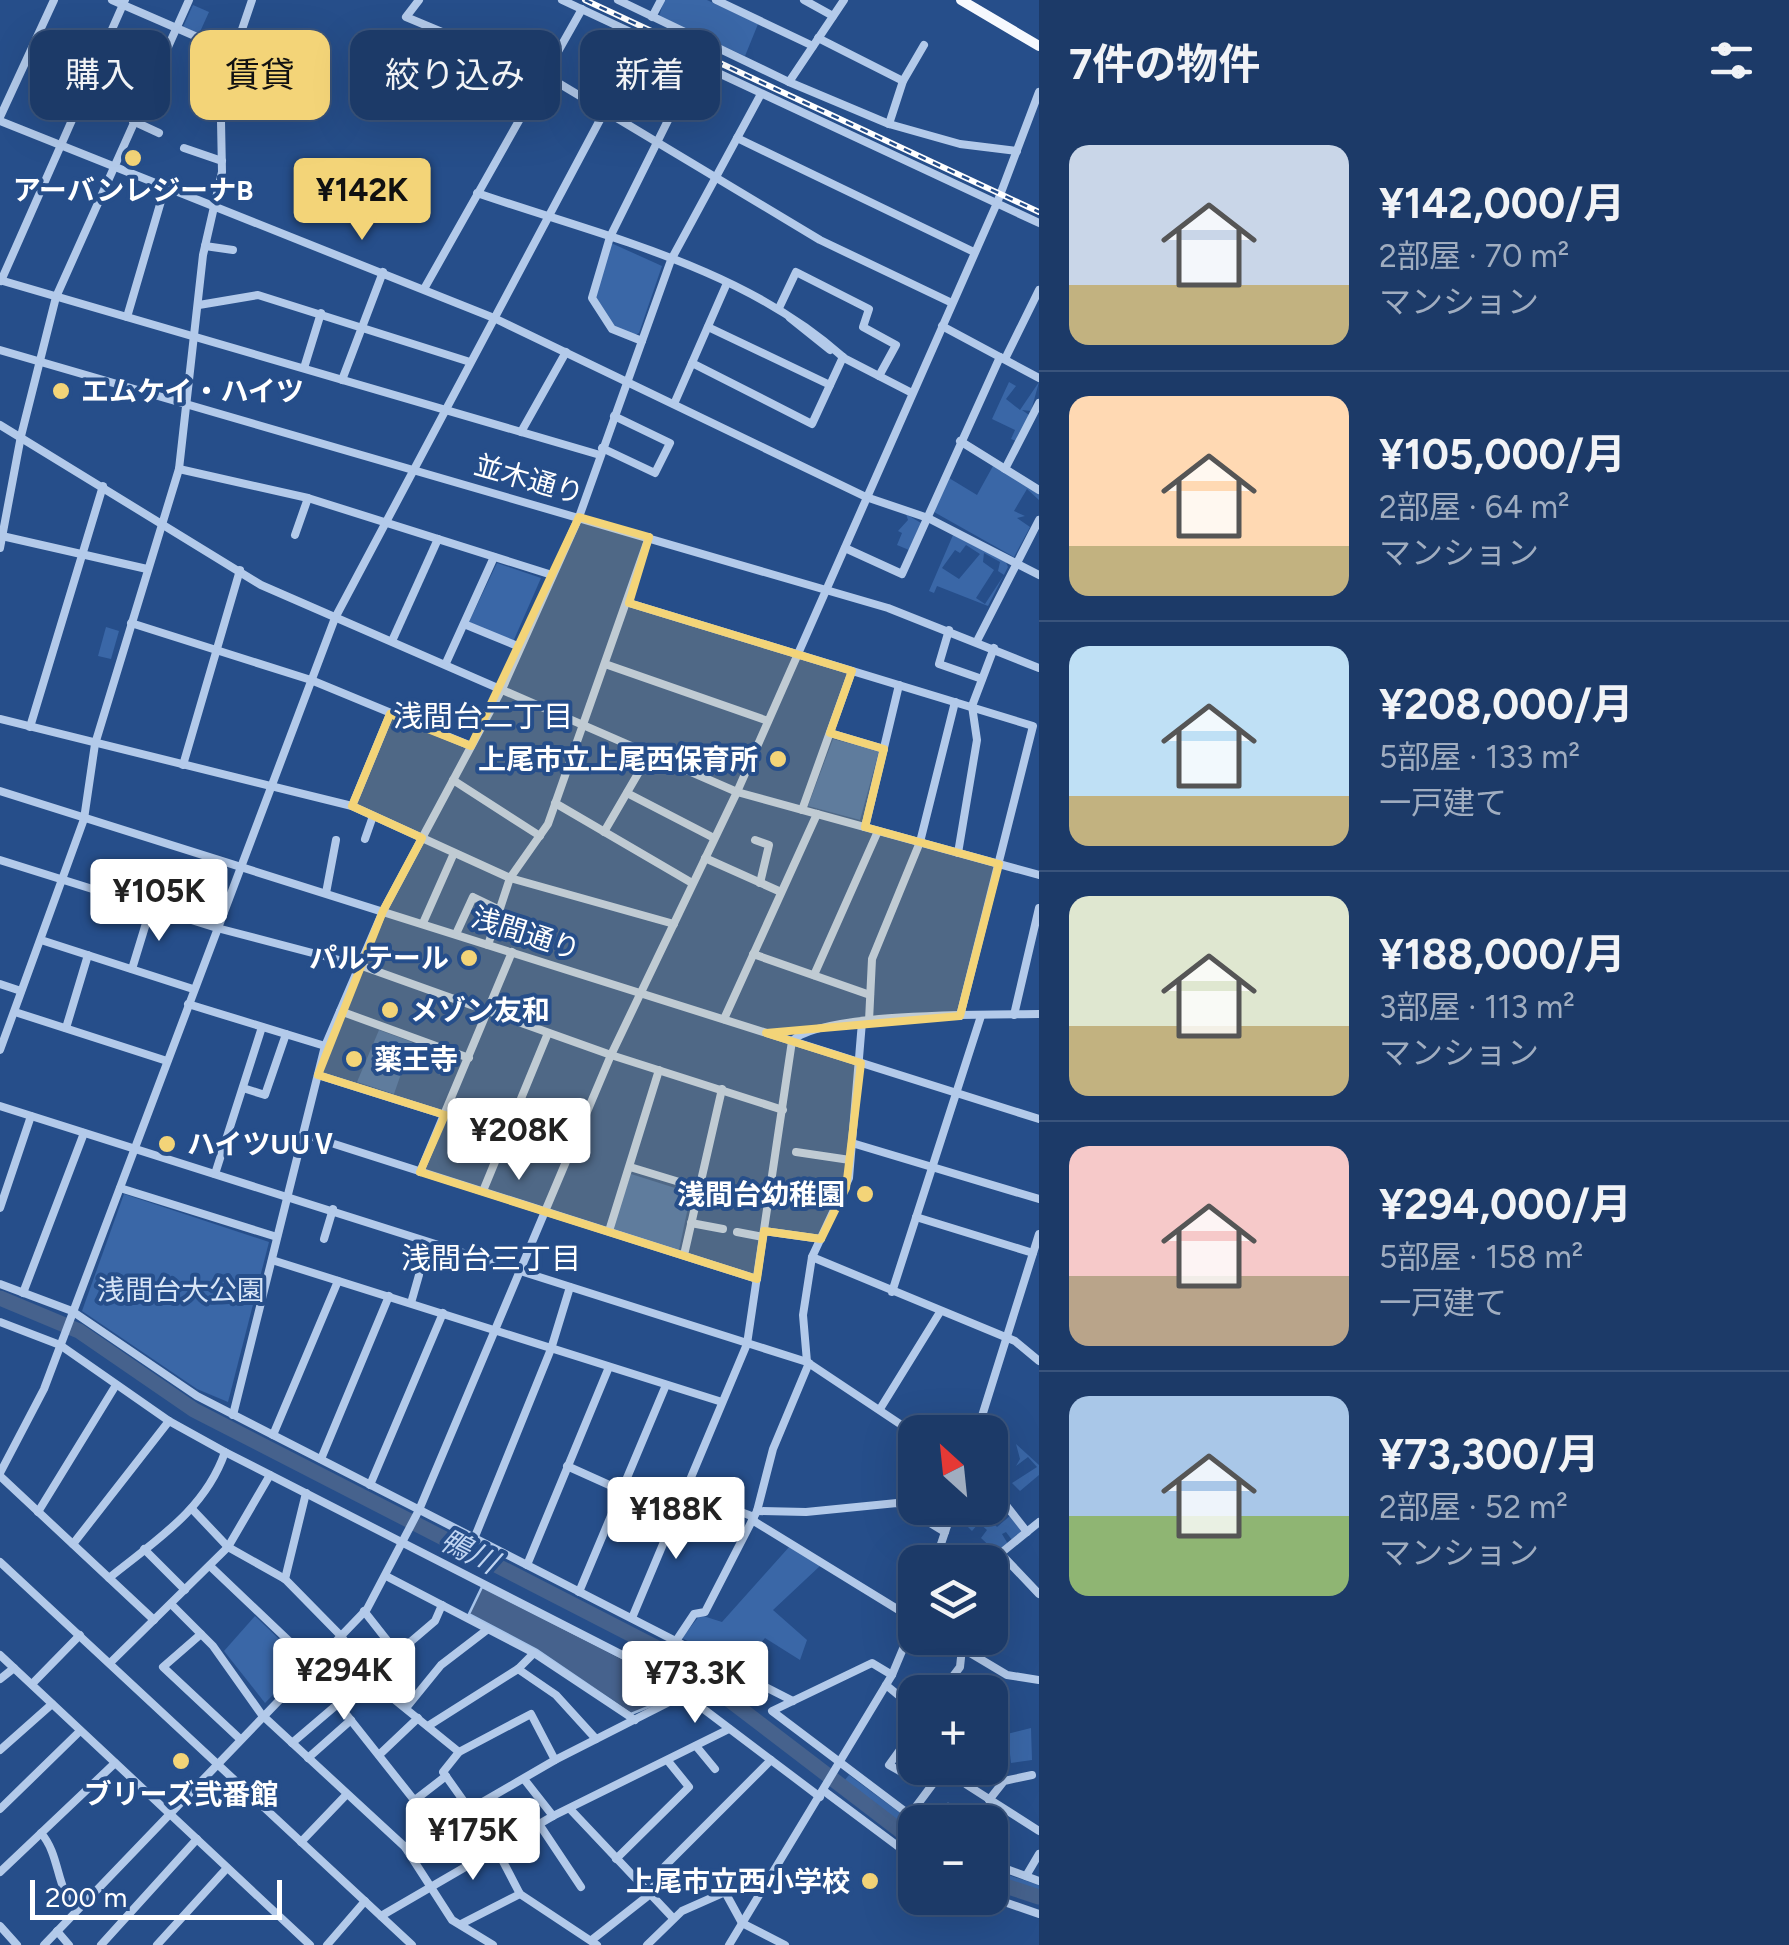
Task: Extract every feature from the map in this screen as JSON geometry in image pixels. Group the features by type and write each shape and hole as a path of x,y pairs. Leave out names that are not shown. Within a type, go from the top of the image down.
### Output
{"main road":[{"path":"962,0 1039,46"}],"street":[{"path":"54,0 0,119 494,318 866,497 928,518 1039,575"},
{"path":"112,0 124,2 190,35"},
{"path":"0,548 21,436 56,297 189,0"},
{"path":"242,30 252,0"},
{"path":"419,0 406,17 437,30"},
{"path":"562,0 625,30"},
{"path":"618,0 789,82 889,124 960,144 1017,150"},
{"path":"652,17 660,0"},
{"path":"716,0 903,81"},
{"path":"744,13 750,0"},
{"path":"804,0 833,16"},
{"path":"789,82 844,0"},
{"path":"124,2 1,280 601,452 655,474 670,443 614,416"},
{"path":"560,48 582,9"},
{"path":"889,124 903,81 924,45"},
{"path":"720,75 1039,223"},
{"path":"44,1945 364,1612 386,1576 419,1510 611,1055 737,792 997,204 1039,92"},
{"path":"233,1415 325,1046 384,911 503,686 579,517 671,260 761,94"},
{"path":"0,1050 84,819 95,744 178,469 205,246 222,160 220,120"},
{"path":"424,288 519,120"},
{"path":"154,1620 0,1475 18,1444 60,1345 335,618 598,120"},
{"path":"619,120 820,240 952,303"},
{"path":"642,341 612,330 592,298 610,237 669,120"},
{"path":"133,121 158,133"},
{"path":"737,138 974,252"},
{"path":"184,148 222,160"},
{"path":"127,317 166,184"},
{"path":"477,193 610,237 727,283 779,308 818,343 912,393"},
{"path":"205,246 233,250"},
{"path":"342,380 383,272"},
{"path":"779,308 796,272 870,309 863,327 896,344 879,376"},
{"path":"674,404 727,283"},
{"path":"845,548 902,574 960,442 1039,290"},
{"path":"199,304 258,295 363,325 470,362"},
{"path":"304,368 321,313"},
{"path":"942,326 1039,378"},
{"path":"708,327 830,385"},
{"name":"並木通り","path":"0,350 826,590 948,630 1039,668"},
{"path":"521,432 566,352"},
{"path":"692,363 812,424 843,357"},
{"path":"1005,470 1039,403"},
{"path":"0,425 240,570 335,618 503,686 737,792 1039,875"},
{"path":"960,442 1039,490"},
{"path":"178,469 308,498 552,575"},
{"path":"30,727 103,486"},
{"path":"295,535 308,498"},
{"path":"976,641 1039,520"},
{"path":"2,536 147,569"},
{"path":"488,945 510,878 540,836 555,803 629,603 649,537"},
{"path":"392,641 438,539"},
{"path":"446,663 494,557"},
{"path":"183,765 240,570"},
{"path":"629,603 1033,726 960,1016"},
{"path":"131,623 311,680 472,746"},
{"path":"464,624 520,647"},
{"path":"948,630 939,664 982,679"},
{"path":"958,853 977,740 972,706 994,648"},
{"path":"606,664 768,721"},
{"path":"802,810 852,671"},
{"path":"865,827 899,685"},
{"path":"676,1640 694,1614 705,1612 754,1516 773,1449 808,1363 803,1315 812,1258 846,1188 872,959 920,842 954,702"},
{"path":"352,806 390,714"},
{"path":"0,719 352,806 510,878 674,924"},
{"path":"830,733 884,749"},
{"path":"604,832 650,753"},
{"path":"454,780 540,836"},
{"name":"浅間通り","path":"0,792 1039,1119"},
{"path":"627,793 714,838"},
{"path":"555,803 692,882"},
{"path":"724,1019 817,814"},
{"path":"365,839 373,816"},
{"path":"814,975 878,831"},
{"path":"326,892 336,840"},
{"path":"756,840 769,845 760,882"},
{"path":"422,924 454,853"},
{"path":"705,858 782,892"},
{"path":"1,862 217,928 362,966 611,1055 782,1110"},
{"path":"456,934 473,897 500,910"},
{"path":"132,970 151,908"},
{"path":"1014,1015 1039,908"},
{"path":"41,940 194,990"},
{"path":"420,1172 512,952"},
{"path":"753,954 870,995"},
{"path":"66,1028 88,955"},
{"path":"0,984 21,990"},
{"path":"188,1004 325,1046"},
{"path":"14,1012 167,1061"},
{"path":"340,1012 469,1058"},
{"path":"632,1618 747,1344 792,1041 802,1032 865,1021 1039,1014"},
{"path":"892,1292 981,1016"},
{"path":"215,1174 262,1027"},
{"path":"482,1191 548,1033"},
{"path":"243,1088 266,1095 286,1034"},
{"path":"609,1231 660,1070"},
{"path":"318,1075 445,1114"},
{"path":"684,1256 722,1089"},
{"path":"0,1106 288,1194 808,1363 898,1422"},
{"path":"0,1208 32,1116"},
{"path":"23,1293 84,1132"},
{"path":"303,1134 756,1278"},
{"path":"852,1143 1039,1199"},
{"path":"796,1152 850,1160"},
{"path":"630,1167 699,1188"},
{"path":"120,1188 277,1237"},
{"path":"821,1199 836,1207"},
{"path":"324,1240 333,1210"},
{"path":"916,1217 1033,1252"},
{"path":"691,1222 723,1229"},
{"path":"737,1232 821,1239"},
{"path":"983,1415 1039,1234"},
{"path":"812,1258 1006,1339 1039,1361"},
{"path":"272,1260 722,1402"},
{"path":"411,1303 420,1275"},
{"path":"272,1435 338,1280"},
{"path":"0,1284 72,1311 165,1375 233,1415 793,1701"},
{"path":"474,1538 551,1349 570,1288"},
{"path":"321,1460 389,1296"},
{"path":"880,1409 940,1312"},
{"path":"370,1484 443,1314"},
{"path":"1,1324 60,1345 169,1421 225,1452 652,1670 771,1760 824,1791 898,1846"},
{"path":"527,1565 609,1368"},
{"path":"38,1512 116,1385"},
{"path":"579,1592 666,1385"},
{"path":"73,1544 169,1421"},
{"path":"109,1578 193,1510 214,1484 225,1452"},
{"path":"567,1466 676,1515"},
{"path":"110,1663 228,1546 270,1474"},
{"path":"686,1491 754,1516 898,1609"},
{"path":"285,1579 306,1493"},
{"path":"754,1516 897,1503 945,1532"},
{"path":"1008,1508 1027,1532"},
{"path":"193,1510 228,1546 285,1579 340,1635 372,1675 459,1752"},
{"path":"1008,1548 1039,1522"},
{"path":"941,1545 947,1525"},
{"path":"144,1550 185,1590"},
{"path":"1008,1561 1039,1594"},
{"path":"0,1562 412,1945"},
{"path":"210,1566 312,1663"},
{"path":"386,1576 534,1654 634,1720"},
{"path":"171,1604 201,1634 262,1715 405,1847 452,1920 494,1945"},
{"path":"292,1743 434,1621 442,1606"},
{"path":"364,1612 397,1653"},
{"path":"406,1708 441,1664 488,1629"},
{"path":"201,1634 163,1667 240,1739"},
{"path":"32,1684 80,1635"},
{"path":"428,1726 518,1669 534,1654"},
{"path":"0,1655 310,1945"},
{"path":"730,1945 839,1767 901,1655"},
{"path":"974,1655 1007,1674 1039,1680"},
{"path":"892,1676 872,1664 772,1710 839,1767 898,1808"},
{"path":"0,1679 14,1668"},
{"path":"518,1669 556,1695 596,1739"},
{"path":"886,1685 898,1695"},
{"path":"405,1847 556,1760 685,1694"},
{"path":"0,1750 52,1704"},
{"path":"338,1704 437,1829"},
{"path":"470,1810 443,1772 459,1752 531,1714 556,1760"},
{"path":"378,1755 418,1718"},
{"path":"308,1758 350,1720"},
{"path":"381,1916 552,1816 729,1729"},
{"path":"0,1808 80,1731"},
{"path":"696,1746 715,1769"},
{"path":"898,1753 889,1766 898,1771"},
{"path":"496,1848 520,1894 595,1942 648,1895 666,1866 771,1760"},
{"path":"616,1859 688,1787 668,1761"},
{"path":"0,1872 115,1763"},
{"path":"1008,1780 1032,1775"},
{"path":"414,1800 446,1776"},
{"path":"524,1778 552,1816"},
{"path":"967,1785 1039,1831"},
{"path":"988,1800 1001,1785"},
{"path":"301,1842 346,1794"},
{"path":"570,1809 672,1918"},
{"path":"539,1824 581,1888"},
{"path":"41,1833 54,1848 64,1897 77,1910"},
{"path":"101,1945 197,1839"},
{"path":"1026,1876 1039,1854"},
{"path":"157,1945 228,1868"},
{"path":"1008,1870 1039,1881"},
{"path":"646,1945 672,1918 724,1892 742,1923 785,1945"},
{"path":"461,1924 520,1894"},
{"path":"327,1945 365,1901"},
{"path":"1008,1903 1039,1914"},
{"path":"0,1926 18,1945"},
{"path":"57,1931 69,1945"}],"highlighted area":[{"path":"579,517 649,537 629,603 852,671 830,733 884,749 865,827 999,864 960,1016 766,1033 861,1063 846,1188 821,1239 764,1231 757,1279 420,1172 445,1115 318,1075 383,911 422,838 352,806 390,714 471,746"}],"green space":[{"path":"664,0 707,0 758,24 745,56 720,45 720,30 688,30 659,17"},
{"path":"193,5 209,12 201,30 183,27"},
{"path":"611,243 662,266 639,333 633,336 613,328 594,297"},
{"path":"1009,382 1016,386 1006,399 1020,410 1039,382 1031,411 1022,410 1029,415 1016,441 1011,439 1015,430 992,419"},
{"path":"993,466 1039,493 1039,500 1027,489 1014,511 1025,516 1017,518 1030,527 1014,557 934,512 949,478 977,495"},
{"path":"906,514 921,523 909,550 897,545 902,533 898,531 908,520"},
{"path":"953,535 1006,562 1008,567 1004,575 998,571 1000,562 984,553 983,562 994,570 976,598 985,604 1004,576 988,606 937,586 934,593 929,591","holes":["966,545 980,554 959,579 942,568 955,550 960,553"]},
{"path":"497,563 541,578 513,642 468,624"},
{"path":"106,627 119,631 111,659 98,656"},
{"path":"833,739 879,751 860,820 808,806"},
{"path":"379,1030 412,1042 394,1094 357,1082"},
{"path":"631,1174 691,1193 679,1250 612,1229"},
{"name":"浅間台大公園","path":"124,1194 269,1242 228,1402 197,1389 82,1311"},
{"path":"1016,1444 1039,1465 1039,1475 1020,1491 1012,1483 1037,1467 1028,1457 1016,1466 1020,1459"},
{"path":"1011,1515 1023,1530 1012,1540 1006,1532 1002,1534 1007,1545 988,1545 981,1538 987,1530 981,1525 1008,1525"},
{"path":"790,1546 821,1565 773,1610 807,1640 800,1660 765,1638 740,1669 682,1638 700,1615 722,1622"},
{"path":"255,1616 304,1663 265,1703 224,1651"},
{"path":"1031,1728 1032,1760 1011,1763 1008,1734"},
{"path":"849,1775 898,1811 898,1822 844,1781"},
{"path":"1008,1875 1039,1885 1039,1894 1008,1883"}],"shaded area":[{"path":"482,1587 650,1672 676,1691 675,1696 631,1714 537,1650 469,1614"}],"waterway":[{"name":"鴨川","path":"0,1298 79,1331 194,1410 669,1654 898,1829"},
{"name":"鴨川","path":"1008,1887 1039,1897"}],"railway":[{"path":"585,0 1039,212"}],"place":[{"name":"アーバンレジーナB","path":"133,158"},
{"name":"エムケイ・ハイツ","path":"61,391"},
{"name":"上尾市立上尾西保育所","path":"778,759"},
{"name":"パルテール","path":"469,958"},
{"name":"メゾン友和","path":"390,1010"},
{"name":"薬王寺","path":"354,1059"},
{"name":"ハイツUUⅤ","path":"167,1144"},
{"name":"浅間台幼稚園","path":"865,1194"},
{"name":"ブリーズ弐番館","path":"181,1761"},
{"name":"上尾市立西小学校","path":"870,1881"}],"district":[{"name":"浅間台二丁目","path":"483,716"},
{"name":"浅間台三丁目","path":"491,1258"}]}
